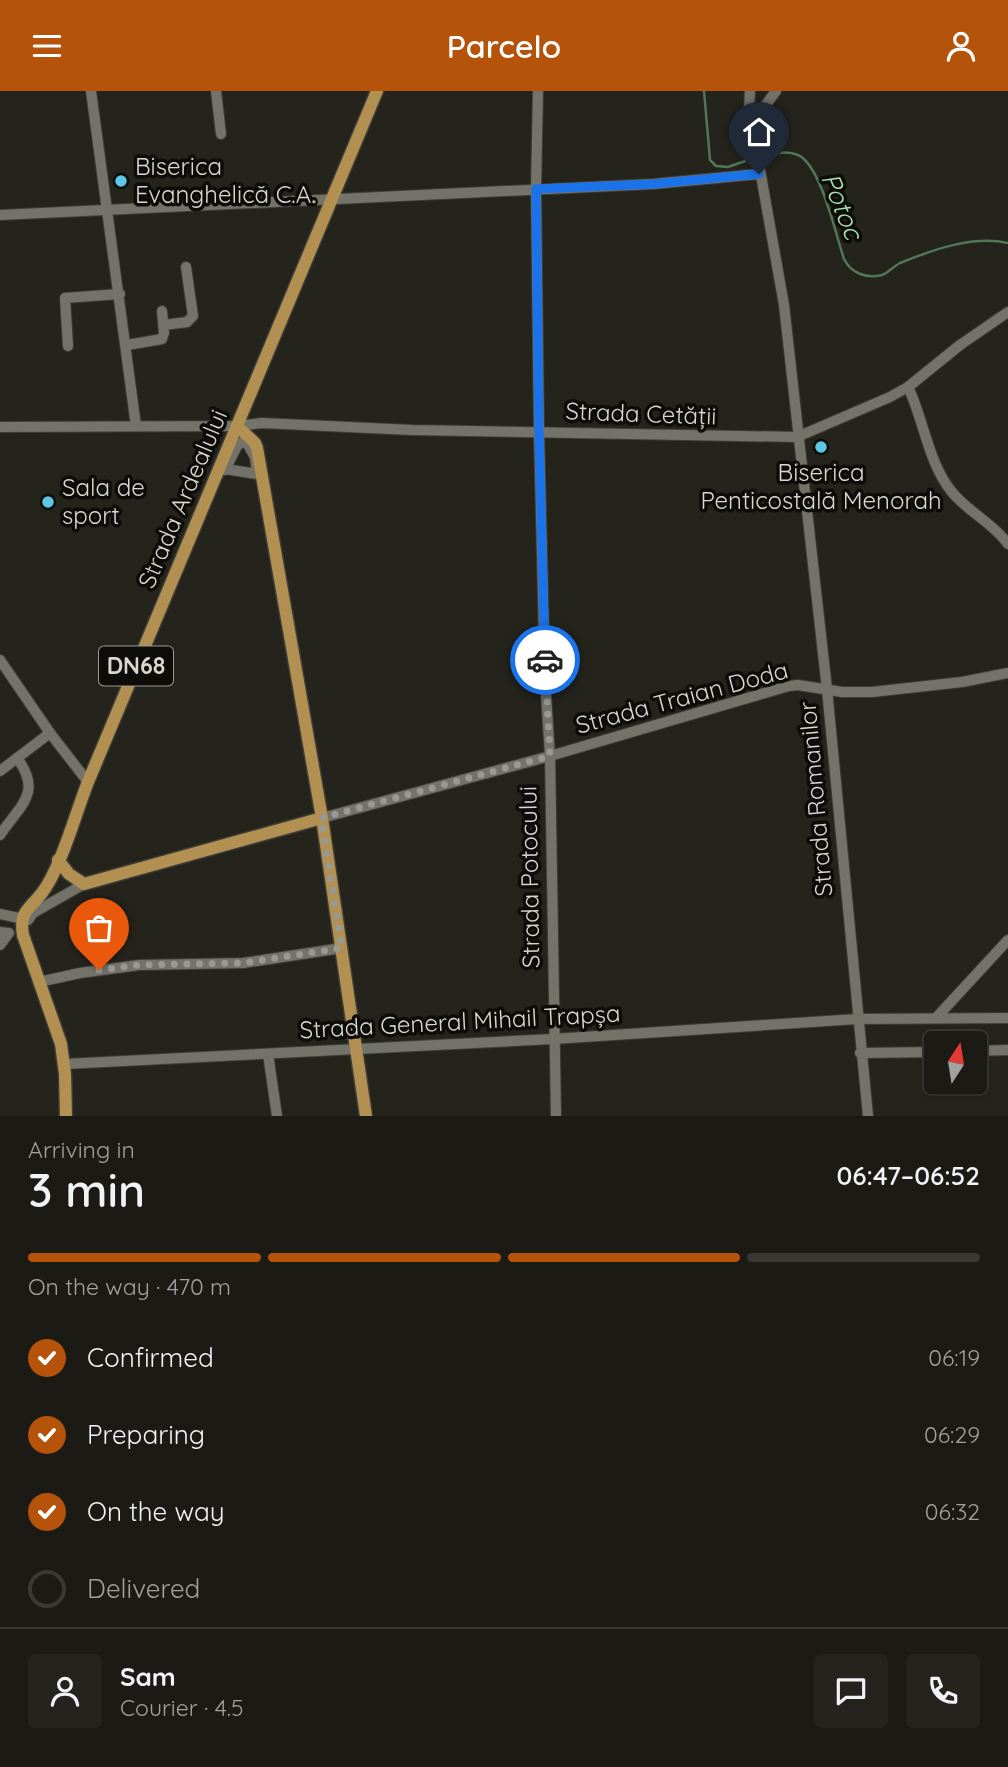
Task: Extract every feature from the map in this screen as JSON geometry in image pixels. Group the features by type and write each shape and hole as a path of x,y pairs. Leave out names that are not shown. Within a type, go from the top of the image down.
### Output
{"main road":[{"name":"Strada Ardealului","path":"22,918 29,905 42,893 58,860 88,782 222,469 237,426 377,91"},
{"path":"237,426 256,443 259,474 321,818 366,1116"},
{"name":"Strada Traian Doda","path":"84,884 321,818"},
{"path":"58,860 69,874 84,884"},
{"path":"22,918 23,935 61,1044 65,1064 66,1116"}],"street":[{"path":"91,91 136,426"},
{"path":"216,91 221,134"},
{"name":"Strada Potocului","path":"538,91 536,189 539,432 545,679 550,756 556,1116"},
{"name":"Strada Romanilor","path":"750,91 749,110 756,157 783,305 827,689 868,1116"},
{"path":"751,119 776,91"},
{"path":"0,215 653,184 759,174"},
{"path":"164,325 187,322 193,316 186,267"},
{"path":"68,346 65,298 120,294"},
{"path":"127,345 162,339 162,311"},
{"name":"Strada Cetății","path":"0,427 237,426 262,423 344,428 797,437 879,403 908,387 960,345 1008,312"},
{"path":"908,387 943,479 962,502 1000,533 1008,544"},
{"path":"242,442 251,448 259,474 222,469 242,442"},
{"path":"0,660 50,733 88,782"},
{"name":"Strada Traian Doda","path":"321,818 550,756 789,686 854,693 873,692 962,682 1008,673"},
{"path":"0,771 50,733"},
{"path":"0,835 20,809 30,788 26,770 17,758"},
{"path":"0,914 27,920 33,913 84,884"},
{"path":"0,945 4,932"},
{"path":"936,1018 1008,940"},
{"path":"39,982 139,965 243,963 342,948"},
{"name":"Strada General Mihail Trapșa","path":"65,1064 553,1039 857,1019 1008,1018"},
{"path":"987,1051 1008,1050"},
{"path":"860,1053 924,1052"},
{"path":"268,1054 277,1116"}],"waterway":[{"name":"Potoc","path":"704,91 710,160 716,166 728,167 754,158"},
{"name":"Potoc","path":"760,156 789,153 806,161 821,186 844,259 860,274 882,275 900,263 925,253 967,242 1008,243"}],"way so far":[{"path":"99,970 139,965 243,963 342,948 321,818 550,756 545,660"}],"place":[{"name":"Biserica Evanghelică C.A.","path":"121,181"},
{"name":"Biserica Penticostală Menorah","path":"821,447"},
{"name":"Sala de sport","path":"48,502"}],"route":[{"path":"545,660 536,189 653,184 759,174"}]}
